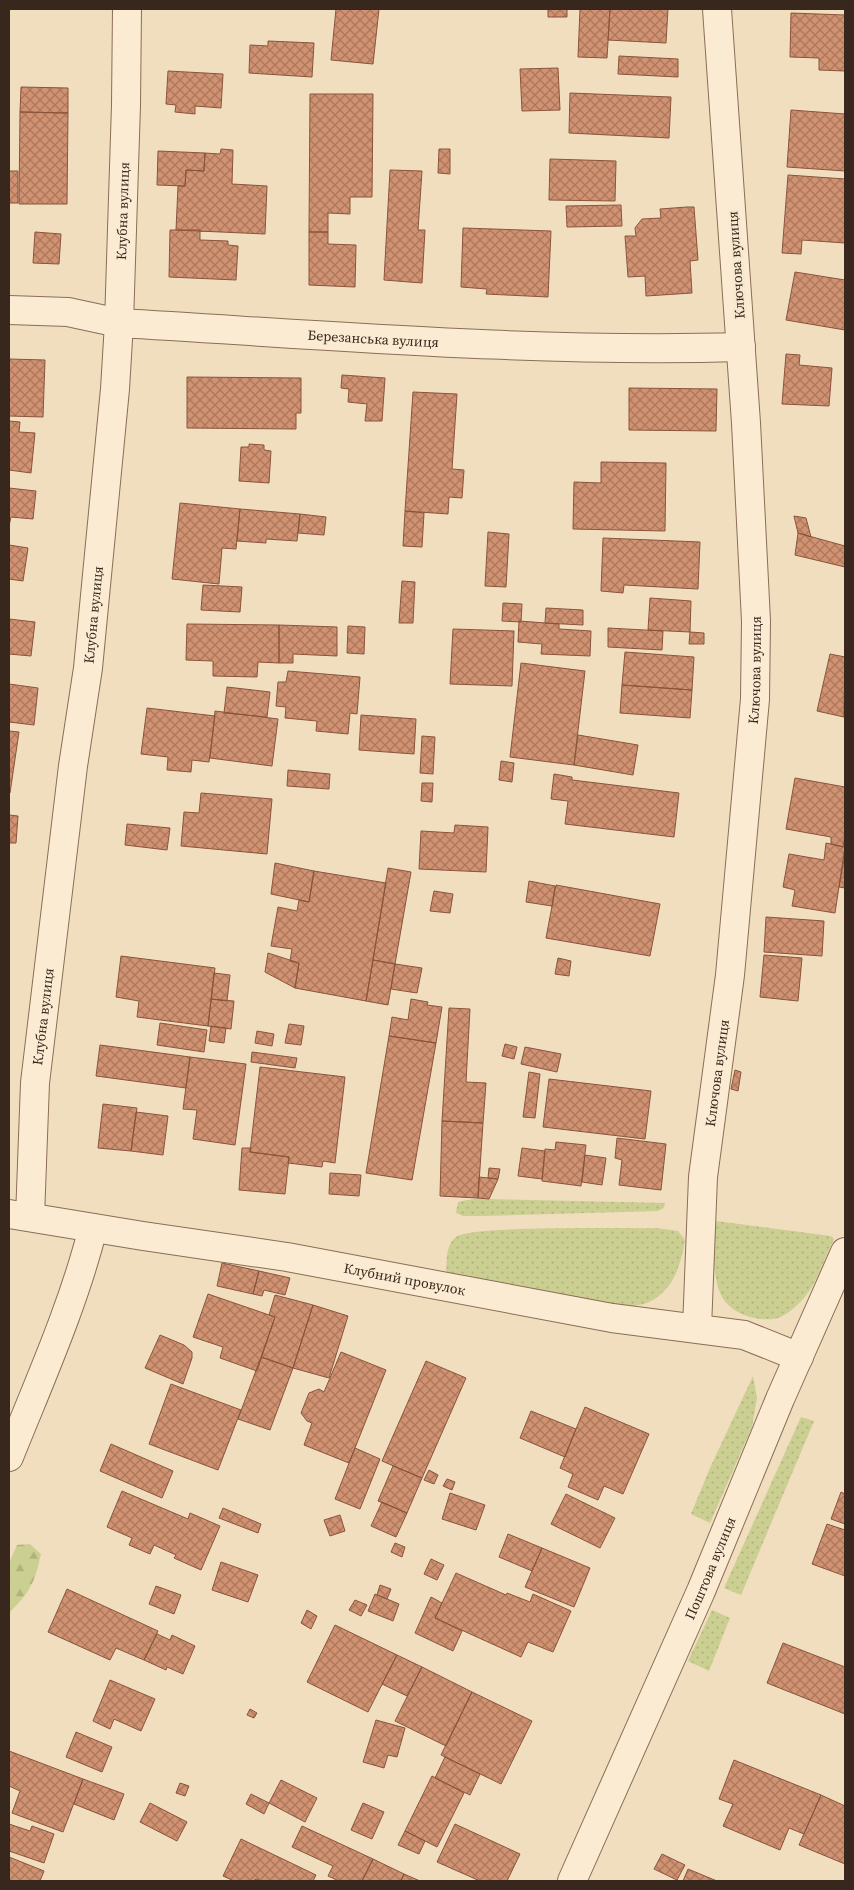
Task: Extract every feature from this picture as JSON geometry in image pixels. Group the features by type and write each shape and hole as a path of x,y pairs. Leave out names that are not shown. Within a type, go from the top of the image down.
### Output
{"street":[{"name":"Клубна вулиця","path":"20,1216 73,766 89,659 120,323 127,9"},
{"name":"Ключова вулиця","path":"698,1328 703,1177 730,975 755,699 756,621 741,347 717,9"},
{"name":"Березанська вулиця","path":"9,310 68,312 120,323 467,344 677,349 741,347"},
{"name":"Клубний провулок","path":"20,1216 287,1257 612,1318 744,1335 798,1357"},
{"path":"9,1457 66,1313 85,1260 92,1228"},
{"name":"Поштова вулиця","path":"572,1881 701,1591 798,1357 845,1252"}],"green space":[{"path":"478,1198 665,1203 664,1208 658,1211 485,1216 463,1216 456,1213 458,1202"},
{"path":"716,1221 831,1236 834,1239 813,1285 801,1301 790,1311 777,1318 749,1317 727,1304 719,1290 714,1258 714,1225"},
{"path":"551,1228 657,1228 678,1231 685,1240 675,1276 665,1291 644,1304 628,1306 607,1304 446,1276 447,1255 452,1240 467,1233"},
{"path":"753,1376 757,1398 752,1427 710,1523 691,1514 710,1468"},
{"path":"801,1417 814,1421 741,1595 724,1588"},
{"path":"30,1544 41,1554 36,1572 31,1586 10,1612 9,1563 17,1545"},
{"path":"712,1610 730,1618 709,1671 688,1661"}],"building":[{"path":"336,9 379,9 373,64 331,60"},
{"path":"548,9 567,9 567,17 548,17"},
{"path":"580,9 610,9 607,58 578,57"},
{"path":"610,9 668,9 666,43 608,40"},
{"path":"791,13 845,15 845,71 819,70 819,58 790,57"},
{"path":"268,41 314,43 312,77 249,73 250,45 268,46"},
{"path":"619,56 678,59 678,77 618,74"},
{"path":"558,68 560,110 522,111 520,69"},
{"path":"168,71 223,74 221,108 195,106 195,114 175,112 176,105 166,104"},
{"path":"21,87 68,88 68,113 20,112"},
{"path":"570,93 671,97 669,138 569,133"},
{"path":"310,94 373,94 372,197 350,197 350,214 328,213 328,232 309,232"},
{"path":"791,110 845,114 845,171 787,167"},
{"path":"20,112 68,113 67,204 19,204"},
{"path":"221,149 233,150 232,184 267,186 265,234 176,230 178,186 185,186 186,170 204,171 205,153 220,154"},
{"path":"439,149 450,149 450,174 438,173"},
{"path":"158,151 205,153 204,171 186,170 185,186 157,185"},
{"path":"550,159 616,161 615,201 549,200"},
{"path":"390,170 422,171 418,230 425,230 422,283 384,280"},
{"path":"9,171 18,171 18,203 9,203"},
{"path":"788,175 845,179 845,243 802,240 801,254 782,253"},
{"path":"621,205 622,226 567,227 566,206"},
{"path":"694,207 698,260 690,261 692,293 646,296 645,276 628,277 625,236 636,236 635,228 642,219 661,218 660,209"},
{"path":"463,228 551,231 548,297 486,294 487,289 461,287"},
{"path":"170,230 200,230 200,240 228,241 228,245 238,246 236,280 169,277"},
{"path":"35,232 61,234 59,264 33,263"},
{"path":"309,232 328,232 328,244 356,245 355,287 309,285"},
{"path":"795,272 845,280 845,330 786,320"},
{"path":"786,354 800,355 799,365 832,368 829,406 782,404"},
{"path":"9,359 45,360 43,417 9,416"},
{"path":"342,375 385,378 382,421 365,421 367,404 348,402 349,389 341,388"},
{"path":"187,377 301,378 301,413 296,413 296,429 187,428"},
{"path":"629,388 717,389 716,431 629,430"},
{"path":"413,392 457,394 452,469 464,470 462,498 449,497 448,514 405,511"},
{"path":"9,421 20,422 19,432 35,433 31,473 9,470"},
{"path":"249,444 264,445 264,450 271,451 269,483 239,481 241,447 249,447"},
{"path":"601,462 666,463 665,531 573,529 574,482 601,483"},
{"path":"9,488 36,491 33,519 11,517 9,526"},
{"path":"180,503 240,509 236,549 222,548 219,584 172,579"},
{"path":"240,509 300,514 297,541 266,539 266,543 237,541"},
{"path":"405,511 424,513 422,547 403,546"},
{"path":"300,514 326,517 324,535 298,533"},
{"path":"794,516 806,518 811,537 798,533"},
{"path":"488,532 509,534 506,587 485,586"},
{"path":"798,533 845,546 845,567 795,555"},
{"path":"603,538 700,542 698,589 624,585 623,593 601,591"},
{"path":"9,545 28,548 23,581 9,579"},
{"path":"402,581 415,582 413,623 399,623"},
{"path":"203,585 242,587 240,612 201,610"},
{"path":"650,598 691,601 690,632 648,630"},
{"path":"503,603 522,604 521,622 502,621"},
{"path":"546,608 583,610 583,625 545,623"},
{"path":"9,619 35,622 31,656 9,654"},
{"path":"519,621 559,624 559,629 591,631 590,656 541,654 542,644 518,642"},
{"path":"187,624 279,625 279,663 258,662 257,677 213,676 213,661 186,660"},
{"path":"279,625 337,627 337,656 293,654 293,663 279,663"},
{"path":"348,626 365,627 364,654 347,653"},
{"path":"608,628 663,631 662,650 608,647"},
{"path":"453,629 514,631 512,686 450,684"},
{"path":"690,632 704,633 704,644 689,644"},
{"path":"625,652 694,657 692,690 622,685"},
{"path":"830,654 845,657 844,717 817,711"},
{"path":"521,663 585,671 574,765 510,757"},
{"path":"288,671 360,677 357,714 350,713 348,734 316,731 317,721 285,718 286,707 276,706 278,682 286,682"},
{"path":"9,684 38,688 34,725 9,722"},
{"path":"622,685 692,690 690,718 620,713"},
{"path":"227,687 270,692 267,717 224,713"},
{"path":"147,708 215,716 209,762 192,760 191,772 167,770 168,757 141,754"},
{"path":"215,711 278,719 272,766 210,758"},
{"path":"361,715 416,719 414,754 359,750"},
{"path":"9,731 19,732 10,793 9,793"},
{"path":"578,735 638,745 633,775 574,765"},
{"path":"422,736 435,737 433,774 420,773"},
{"path":"501,761 514,763 512,782 499,780"},
{"path":"288,770 330,774 329,789 287,786"},
{"path":"554,774 572,777 572,780 679,793 674,837 565,824 568,801 551,799"},
{"path":"795,778 845,787 845,835 843,847 831,844 831,837 786,829"},
{"path":"422,783 433,783 432,802 421,801"},
{"path":"201,793 272,799 267,854 181,846 184,812 199,813"},
{"path":"9,815 18,816 16,843 9,843"},
{"path":"127,824 170,828 167,850 125,845"},
{"path":"455,825 488,827 486,872 419,869 421,831 454,833"},
{"path":"826,843 845,847 835,913 792,906 795,890 783,887 789,854 824,860"},
{"path":"845,853 845,888 839,887"},
{"path":"275,863 314,871 309,902 271,894"},
{"path":"388,868 411,872 395,964 373,960"},
{"path":"314,871 386,883 366,1001 295,988 299,963 290,961 292,949 271,946 278,907 297,911 299,900 309,902"},
{"path":"529,881 555,886 552,906 526,902"},
{"path":"556,885 660,904 650,956 546,938"},
{"path":"434,891 453,894 450,913 430,911"},
{"path":"766,917 824,921 822,956 764,952"},
{"path":"268,953 299,963 295,988 265,972"},
{"path":"764,955 802,958 798,1001 760,997"},
{"path":"121,956 215,968 208,1026 137,1017 139,1001 116,997"},
{"path":"558,958 571,961 569,976 555,974"},
{"path":"373,960 395,964 388,1005 366,1001"},
{"path":"395,964 422,968 417,993 391,989"},
{"path":"214,973 230,975 227,1001 211,999"},
{"path":"211,999 234,1001 231,1029 208,1026"},
{"path":"411,999 428,1002 427,1005 442,1007 436,1043 389,1036 392,1017 408,1020"},
{"path":"449,1008 470,1009 466,1082 486,1083 483,1123 442,1121"},
{"path":"160,1023 207,1030 204,1052 157,1045"},
{"path":"289,1024 304,1026 301,1045 285,1043"},
{"path":"211,1026 226,1028 224,1043 209,1041"},
{"path":"257,1031 274,1034 272,1046 255,1043"},
{"path":"389,1036 436,1043 412,1180 366,1173"},
{"path":"505,1044 517,1047 514,1059 502,1056"},
{"path":"100,1045 190,1057 186,1088 96,1076"},
{"path":"525,1047 561,1054 557,1072 521,1064"},
{"path":"252,1052 297,1058 295,1068 251,1062"},
{"path":"190,1057 246,1064 235,1145 193,1139 197,1110 183,1109"},
{"path":"260,1067 345,1077 335,1163 323,1161 322,1167 288,1163 289,1157 250,1152"},
{"path":"735,1070 741,1072 738,1091 731,1089"},
{"path":"529,1072 540,1074 535,1118 523,1117"},
{"path":"549,1079 651,1091 645,1139 543,1127"},
{"path":"103,1104 137,1108 131,1151 98,1148"},
{"path":"136,1112 168,1116 163,1155 131,1151"},
{"path":"442,1121 483,1123 478,1198 440,1196"},
{"path":"617,1138 666,1144 661,1190 619,1185 622,1160 615,1158"},
{"path":"556,1142 586,1145 581,1186 542,1181 545,1149 555,1150"},
{"path":"242,1148 251,1148 250,1152 289,1157 285,1194 239,1190"},
{"path":"522,1148 545,1151 542,1179 518,1176"},
{"path":"585,1155 606,1158 602,1185 582,1182"},
{"path":"489,1168 500,1169 498,1179 488,1178"},
{"path":"330,1173 361,1175 359,1196 329,1194"},
{"path":"479,1177 498,1179 489,1199 478,1198"},
{"path":"222,1263 259,1271 253,1294 217,1286"},
{"path":"259,1271 290,1278 285,1295 264,1290 262,1296 253,1294"},
{"path":"208,1294 275,1317 257,1371 220,1358 223,1347 193,1337"},
{"path":"275,1295 313,1305 293,1368 261,1357 275,1317 269,1315"},
{"path":"313,1305 348,1316 329,1378 293,1368"},
{"path":"160,1335 184,1345 192,1352 192,1358 183,1384 145,1368"},
{"path":"341,1352 386,1370 349,1463 304,1445 312,1423 307,1421 301,1413 309,1393 319,1389 324,1392"},
{"path":"261,1357 293,1368 270,1430 238,1419"},
{"path":"426,1361 466,1378 422,1478 382,1461"},
{"path":"171,1384 241,1410 218,1470 149,1444"},
{"path":"585,1407 649,1434 623,1494 604,1486 598,1500 568,1487 573,1474 560,1468"},
{"path":"531,1411 576,1429 565,1457 520,1438"},
{"path":"111,1444 173,1471 162,1498 100,1471"},
{"path":"355,1448 380,1459 360,1509 335,1499"},
{"path":"393,1466 422,1478 407,1513 378,1501"},
{"path":"429,1470 438,1475 434,1484 424,1480"},
{"path":"447,1479 455,1482 452,1490 443,1486"},
{"path":"122,1491 188,1519 190,1513 220,1526 201,1570 174,1558 176,1555 154,1545 150,1554 129,1545 132,1538 107,1527"},
{"path":"841,1492 845,1494 845,1524 831,1519"},
{"path":"450,1493 485,1505 476,1530 442,1519"},
{"path":"566,1494 615,1518 600,1548 551,1524"},
{"path":"382,1502 407,1513 396,1537 371,1526"},
{"path":"223,1508 261,1524 258,1533 219,1518"},
{"path":"340,1515 345,1531 330,1536 324,1520"},
{"path":"827,1524 845,1530 845,1576 812,1564"},
{"path":"508,1534 542,1548 532,1571 499,1557"},
{"path":"395,1543 405,1547 402,1557 391,1552"},
{"path":"542,1548 590,1568 574,1607 525,1587"},
{"path":"431,1559 444,1565 437,1580 424,1574"},
{"path":"221,1562 258,1575 248,1602 212,1590"},
{"path":"456,1573 506,1595 507,1593 530,1602 533,1594 571,1611 553,1652 528,1642 521,1657 435,1618"},
{"path":"380,1585 391,1589 387,1599 377,1595"},
{"path":"156,1586 181,1595 174,1614 149,1604"},
{"path":"67,1589 158,1631 144,1660 116,1648 110,1660 48,1632"},
{"path":"375,1594 399,1604 393,1621 368,1611"},
{"path":"431,1597 442,1603 435,1618 462,1631 453,1651 415,1633"},
{"path":"355,1600 367,1605 361,1616 349,1610"},
{"path":"307,1610 317,1616 311,1629 301,1623"},
{"path":"335,1625 397,1655 368,1712 307,1682"},
{"path":"157,1634 170,1640 172,1635 195,1646 183,1674 167,1667 166,1670 144,1660"},
{"path":"783,1643 845,1667 845,1714 767,1683"},
{"path":"397,1655 422,1667 407,1696 382,1684"},
{"path":"422,1667 472,1692 446,1746 395,1721"},
{"path":"110,1680 155,1699 141,1731 114,1719 110,1729 93,1721"},
{"path":"472,1692 532,1721 501,1784 441,1755"},
{"path":"250,1709 257,1713 254,1718 247,1715"},
{"path":"376,1720 405,1728 397,1757 388,1755 384,1768 363,1762"},
{"path":"76,1732 112,1747 102,1772 66,1757"},
{"path":"9,1751 83,1779 63,1832 12,1813 20,1791 9,1786"},
{"path":"445,1757 480,1774 470,1795 435,1778"},
{"path":"734,1760 821,1795 804,1834 789,1828 780,1850 723,1826 733,1804 719,1799"},
{"path":"432,1776 464,1793 437,1847 405,1831"},
{"path":"83,1779 124,1794 114,1820 74,1804"},
{"path":"281,1780 317,1798 305,1822 269,1803"},
{"path":"180,1783 189,1786 185,1796 176,1793"},
{"path":"251,1794 269,1803 264,1814 246,1804"},
{"path":"821,1795 845,1806 845,1864 799,1845"},
{"path":"150,1803 187,1822 177,1841 140,1822"},
{"path":"363,1803 384,1812 372,1839 351,1830"},
{"path":"9,1824 30,1831 32,1826 54,1834 44,1863 9,1851"},
{"path":"455,1824 520,1854 507,1881 480,1881 437,1862"},
{"path":"302,1826 373,1859 362,1881 339,1881 328,1876 333,1866 292,1847"},
{"path":"405,1831 425,1841 419,1854 398,1845"},
{"path":"241,1839 316,1875 313,1881 261,1881 256,1879 254,1881 234,1881 223,1876"},
{"path":"662,1854 685,1865 677,1880 654,1869"},
{"path":"9,1857 44,1871 40,1881 9,1881"},
{"path":"373,1859 404,1874 401,1881 362,1881"},
{"path":"688,1869 717,1881 683,1881"},
{"path":"404,1874 420,1881 401,1881"}]}
